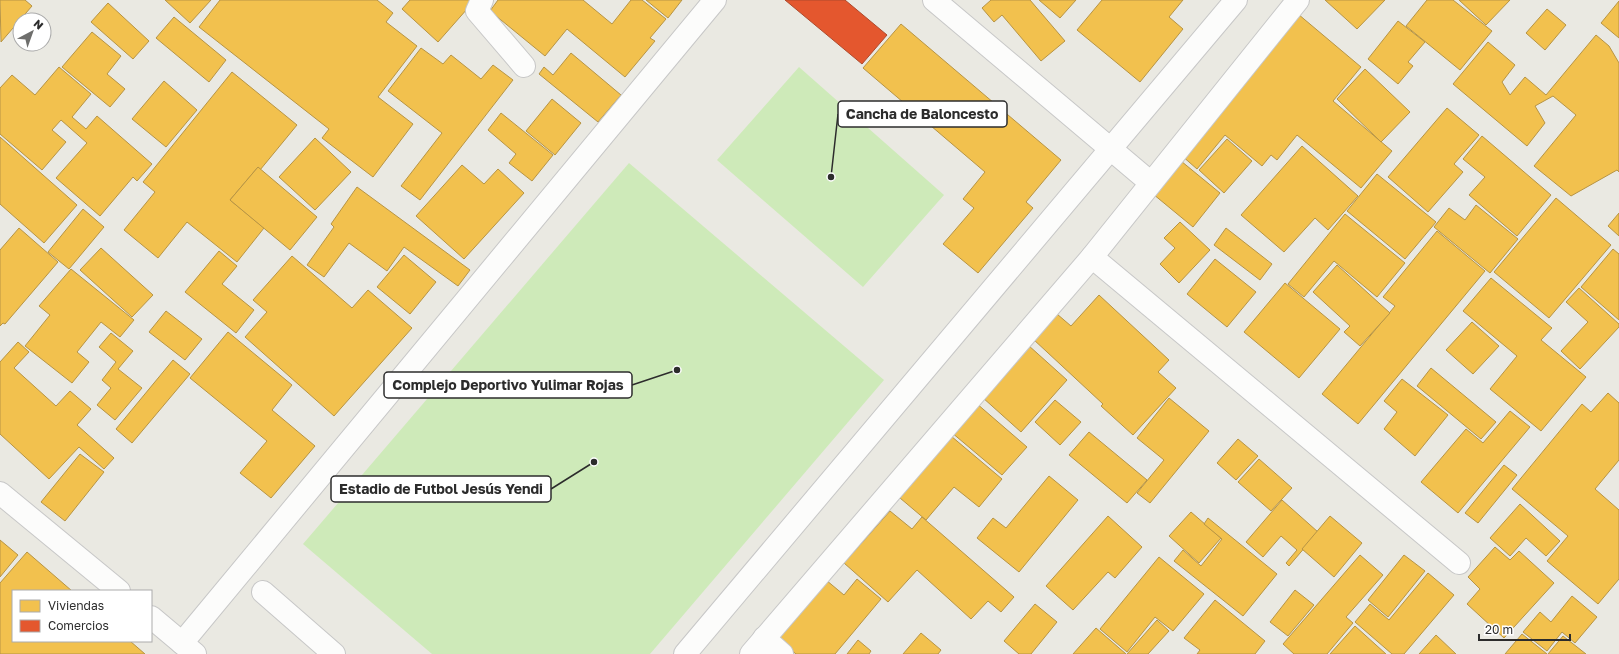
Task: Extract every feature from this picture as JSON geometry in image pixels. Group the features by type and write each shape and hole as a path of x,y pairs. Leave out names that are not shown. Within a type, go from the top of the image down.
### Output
{"street":[{"path":"482,0 477,11 524,66"},
{"path":"152,618 188,648 715,0"},
{"path":"934,0 1151,183"},
{"path":"685,654 1236,0"},
{"path":"782,654 757,646 1092,258 1298,0"},
{"path":"1092,258 1459,563"},
{"path":"0,493 118,590"},
{"path":"263,592 334,654"}],"green space":[{"path":"799,67 944,195 863,287 717,160"},
{"path":"629,163 884,380 650,654 432,654 303,544"}],"building: Viviendas":[{"path":"0,0 25,0 32,6 27,12 12,12 12,29 1,42"},
{"path":"165,0 211,0 190,23"},
{"path":"220,0 377,0 393,13 386,22 417,46 378,97 413,124 373,177 322,138 329,129 199,27"},
{"path":"410,0 475,0 438,42 402,9"},
{"path":"498,0 583,0 612,24 631,0 642,0 666,19 650,38 655,41 625,77 567,29 545,56 490,11"},
{"path":"646,0 682,0 668,18"},
{"path":"991,0 1030,0 1065,41 1041,61 1002,15 994,22 982,8"},
{"path":"1039,0 1076,0 1060,18"},
{"path":"1102,0 1183,0 1169,17 1183,29 1140,82 1077,30"},
{"path":"1325,0 1385,0 1357,29"},
{"path":"1427,0 1453,0 1492,31 1460,70 1406,26"},
{"path":"1459,0 1510,0 1486,25"},
{"path":"1619,1 1619,38 1601,23"},
{"path":"108,3 149,41 133,59 91,22"},
{"path":"1547,9 1566,25 1545,50 1526,33"},
{"path":"1298,14 1361,67 1333,101 1392,151 1361,188 1297,135 1277,160 1271,155 1262,166 1225,135 1197,169 1181,155"},
{"path":"174,17 226,60 209,82 156,38"},
{"path":"1398,21 1425,42 1408,62 1413,66 1398,84 1368,59"},
{"path":"901,24 1061,160 1026,202 1033,208 978,273 943,244 974,208 963,199 985,172 863,68"},
{"path":"92,32 121,56 107,74 125,89 110,107 62,67"},
{"path":"1596,35 1609,46 1619,63 1619,172 1617,170 1571,196 1534,166 1576,115 1553,96 1535,106 1545,123 1527,146 1453,84 1488,42 1515,65 1502,82 1510,95 1525,77 1546,95"},
{"path":"421,48 443,64 451,55 481,79 493,65 513,80 420,200 401,186 442,133 388,91"},
{"path":"571,53 621,95 598,122 539,74 544,67 553,75"},
{"path":"59,67 91,94 72,117 86,129 97,116 152,164 137,181 133,177 100,216 56,178 87,143 61,120 52,130 66,142 42,170 0,134 0,88 12,75 35,95"},
{"path":"1365,69 1410,112 1381,142 1337,99"},
{"path":"232,72 297,125 260,170 258,167 230,200 264,228 237,262 187,222 158,258 124,230 155,192 143,182"},
{"path":"164,81 197,110 166,147 132,119"},
{"path":"552,99 581,123 555,155 526,131"},
{"path":"1447,108 1479,135 1454,164 1463,172 1428,212 1388,177"},
{"path":"501,113 553,155 532,181 509,163 516,154 488,130"},
{"path":"1482,136 1551,195 1517,236 1469,195 1485,177 1463,159"},
{"path":"0,137 77,205 44,243 0,204"},
{"path":"315,138 351,172 315,210 279,177"},
{"path":"1227,139 1252,161 1224,193 1199,170"},
{"path":"1302,146 1358,196 1328,230 1315,218 1284,252 1241,215"},
{"path":"1181,161 1220,193 1193,227 1153,194"},
{"path":"462,165 484,184 498,169 524,193 464,259 416,216"},
{"path":"258,167 317,217 290,250 230,200"},
{"path":"1377,174 1436,222 1405,259 1347,211"},
{"path":"357,187 470,270 458,286 404,247 387,271 349,243 324,277 307,265 334,227 331,224"},
{"path":"1556,198 1611,245 1549,318 1494,272"},
{"path":"1476,205 1518,239 1490,273 1434,227 1449,208 1465,220"},
{"path":"83,209 104,227 69,269 48,252"},
{"path":"1619,213 1619,236 1608,226"},
{"path":"1345,214 1405,263 1377,297 1334,261 1304,297 1288,284"},
{"path":"1180,222 1210,250 1179,283 1160,264 1175,248 1164,238"},
{"path":"19,228 58,262 5,324 3,323 0,326 0,250"},
{"path":"1226,228 1272,264 1260,280 1214,245"},
{"path":"1437,231 1485,271 1358,424 1322,394 1395,306 1383,297"},
{"path":"101,248 153,295 132,317 80,270"},
{"path":"1613,249 1619,254 1619,320 1581,287"},
{"path":"219,251 237,266 222,284 254,310 236,333 185,292"},
{"path":"404,255 436,282 410,314 377,287"},
{"path":"292,256 352,308 368,290 412,328 334,416 245,337 267,312 253,300"},
{"path":"1215,259 1256,292 1227,327 1187,294"},
{"path":"1337,265 1390,313 1360,346 1344,332 1350,326 1313,292"},
{"path":"71,269 134,320 120,337 101,322 77,352 89,362 72,383 25,346 50,315 39,306"},
{"path":"1491,278 1552,328 1541,340 1586,377 1541,431 1490,389 1517,356 1463,311"},
{"path":"1285,283 1340,329 1299,378 1244,332"},
{"path":"1579,288 1619,324 1619,327 1580,369 1561,351 1588,322 1566,302"},
{"path":"1099,295 1169,360 1158,372 1176,388 1133,435 1101,406 1103,404 1033,339 1057,314 1071,326"},
{"path":"166,311 202,339 185,360 149,332"},
{"path":"1472,322 1499,346 1473,374 1446,350"},
{"path":"228,332 292,385 272,410 315,446 271,498 240,473 267,441 190,378"},
{"path":"111,333 133,351 118,369 142,388 115,420 97,405 111,388 102,380 116,362 99,347"},
{"path":"18,342 29,352 14,368 56,406 70,391 91,409 77,425 114,458 104,469 79,447 49,479 0,434 0,362"},
{"path":"1028,345 1067,380 1021,432 982,397"},
{"path":"173,360 190,374 132,443 116,429"},
{"path":"1431,368 1496,422 1481,439 1417,386"},
{"path":"1402,379 1448,415 1415,456 1384,429 1397,412 1384,401"},
{"path":"1608,393 1619,403 1619,460 1595,489 1619,510 1619,579 1598,604 1547,561 1568,536 1512,489 1582,404 1591,412"},
{"path":"1169,398 1209,431 1150,503 1137,493 1164,460 1137,438"},
{"path":"1055,400 1081,422 1060,445 1035,422"},
{"path":"976,403 1027,447 1002,475 951,432"},
{"path":"1510,411 1530,427 1458,513 1421,482 1466,429 1483,443"},
{"path":"1089,432 1147,480 1127,503 1069,455"},
{"path":"951,436 1002,479 979,507 954,487 926,520 900,498"},
{"path":"1238,439 1258,456 1236,480 1217,463"},
{"path":"80,454 104,472 65,521 41,502"},
{"path":"1259,459 1292,488 1271,511 1238,482"},
{"path":"1504,465 1517,475 1478,523 1465,513"},
{"path":"1049,476 1078,500 1019,572 977,538 993,518 1006,528"},
{"path":"1282,500 1318,532 1289,566 1286,563 1297,550 1281,536 1263,557 1246,542"},
{"path":"1520,504 1560,541 1546,556 1526,538 1510,556 1490,538"},
{"path":"890,511 912,529 922,517 1014,597 1001,612 988,601 971,619 917,570 888,602 844,563"},
{"path":"1191,512 1221,538 1199,563 1169,536"},
{"path":"1108,516 1142,547 1115,578 1108,572 1073,610 1046,586"},
{"path":"1330,516 1362,543 1334,577 1302,549"},
{"path":"1208,518 1277,574 1243,616 1174,561 1183,550 1201,566 1222,539 1204,524"},
{"path":"0,540 18,555 0,577"},
{"path":"1495,547 1510,560 1519,551 1554,583 1504,638 1467,604 1480,589 1468,577"},
{"path":"27,552 71,590 12,590 12,642 131,642 145,654 0,654 0,583"},
{"path":"1360,555 1383,575 1346,617 1353,623 1327,654 1294,654 1283,644"},
{"path":"1404,555 1425,571 1388,617 1368,600"},
{"path":"1159,557 1204,594 1173,631 1155,617 1127,652 1100,629"},
{"path":"1428,573 1454,595 1404,654 1392,654 1355,622 1370,604 1389,620"},
{"path":"857,579 881,599 835,654 796,654 777,638 826,580 844,595"},
{"path":"1295,590 1314,605 1288,636 1270,622"},
{"path":"1572,596 1597,617 1575,643 1562,632 1547,651 1523,632 1540,612 1551,622"},
{"path":"1215,600 1265,641 1255,654 1197,654 1200,650 1184,638"},
{"path":"1035,604 1057,622 1031,654 1019,654 1004,641"},
{"path":"1157,620 1169,631 1148,654 1127,654"},
{"path":"1355,626 1386,654 1330,654"},
{"path":"1096,628 1126,654 1073,654"},
{"path":"921,633 941,650 938,654 903,654"},
{"path":"1522,634 1547,654 1505,654"},
{"path":"1436,635 1456,654 1419,654"},
{"path":"1563,636 1586,654 1548,654"},
{"path":"858,640 871,651 869,654 847,654"}],"building: Comercios":[{"path":"785,0 845,0 887,35 862,64"}],"place":[{"name":"Cancha de Baloncesto","path":"831,177"},
{"name":"Complejo Deportivo Yulimar Rojas","path":"677,370"},
{"name":"Estadio de Futbol Jesús Yendi","path":"594,462"}]}
